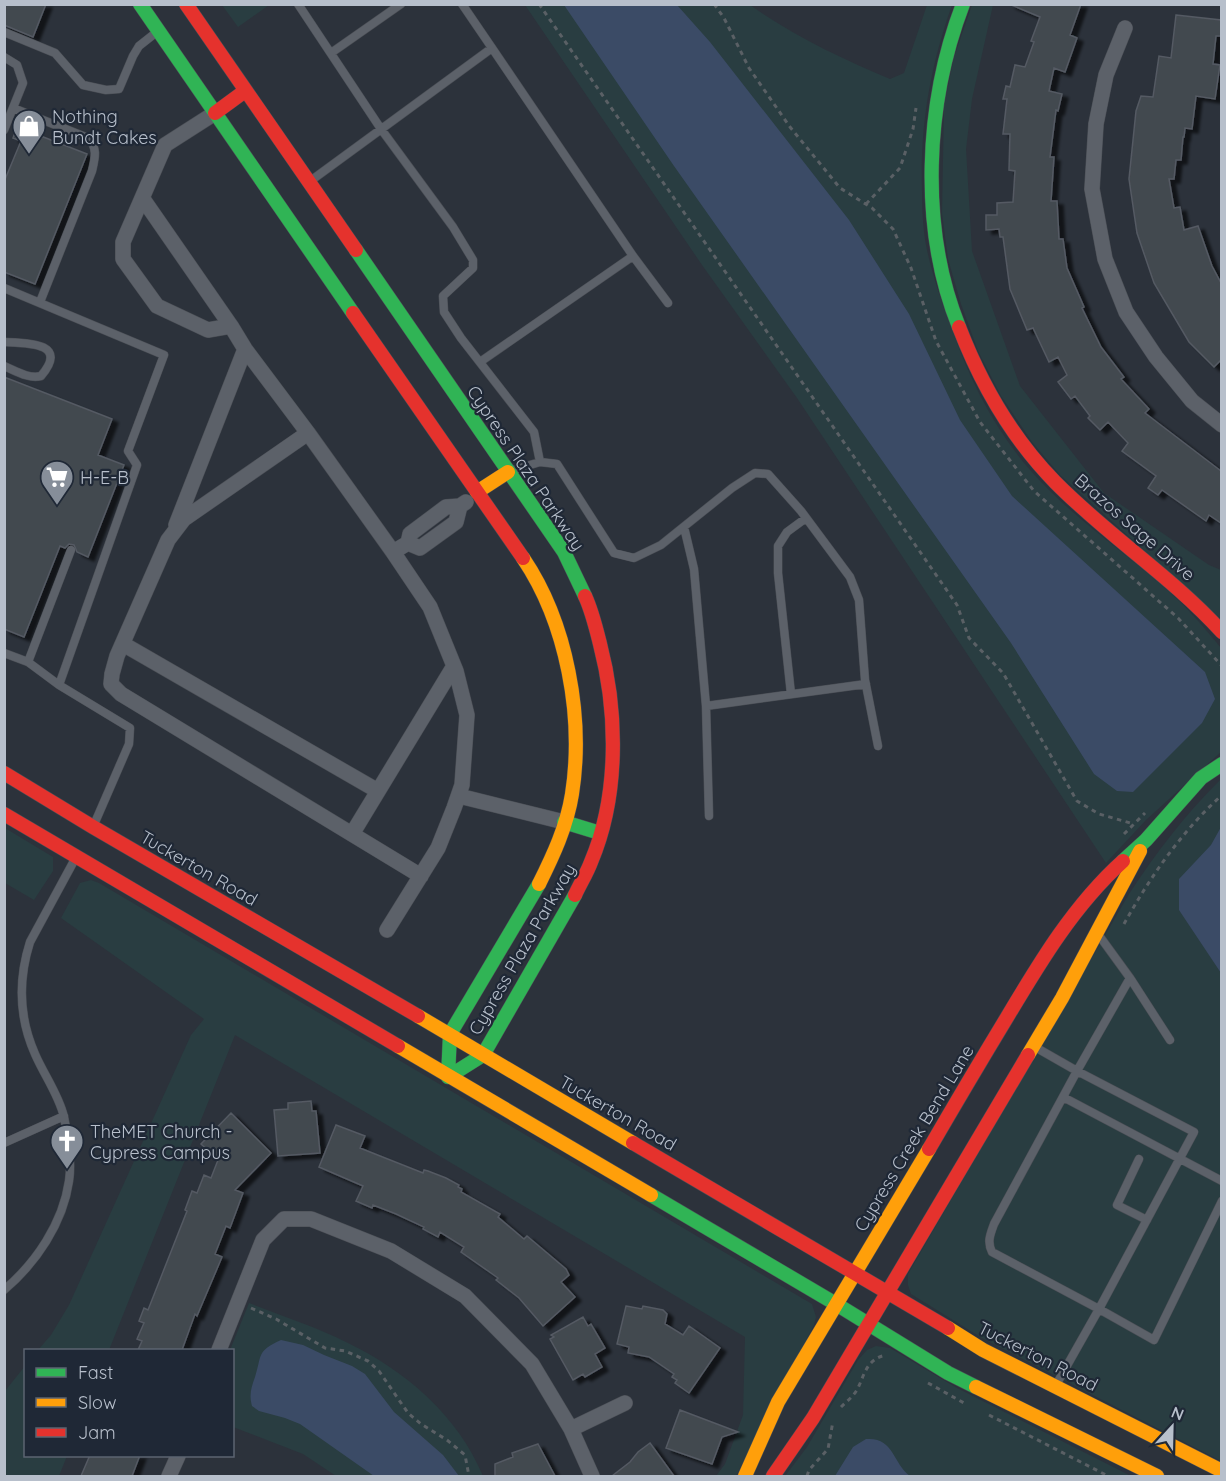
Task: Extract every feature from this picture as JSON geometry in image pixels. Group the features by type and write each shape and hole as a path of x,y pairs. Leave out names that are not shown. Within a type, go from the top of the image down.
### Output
{"street":[{"name":"Cypress Plaza Parkway","path":"140,4 531,570 555,619 569,674 576,731 572,795 557,848 536,891 450,1034 448,1077"},
{"name":"Cypress Plaza Parkway","path":"186,4 564,552 590,606 603,656 614,730 609,802 592,861 568,909 483,1055 448,1077"},
{"name":"Brazos Sage Drive","path":"963,4 938,88 931,166 938,245 946,292 973,362 990,395 1018,439 1053,480 1086,512 1176,584 1221,632"},
{"path":"1125,28 1106,75 1096,124 1092,189 1104,259 1126,312 1156,357 1191,402 1221,425"},
{"path":"231,326 208,330 156,306 123,259 123,242 165,145 245,91"},
{"path":"143,199 245,349 308,433 430,607 454,666 467,715 462,785 438,848 387,930"},
{"path":"245,349 175,528 123,644 112,674 111,684 121,694 421,876"},
{"path":"175,528 184,519 308,433"},
{"path":"393,552 408,543 410,534 446,507 460,506 508,472"},
{"path":"123,644 378,791"},
{"path":"352,834 454,666"},
{"name":"Cypress Creek Bend Lane","path":"745,1476 778,1402 1042,959 1103,879 1146,840 1201,778 1221,764"},
{"name":"Tuckerton Road","path":"4,773 84,842 448,1077 836,1304 868,1326 948,1373 1157,1476"},
{"path":"459,796 600,833"},
{"name":"Tuckerton Road","path":"4,814 84,842 450,1034 889,1292 983,1350 1142,1428 1221,1471"},
{"name":"Cypress Creek Bend Lane","path":"772,1476 813,1418 1034,1046 1097,934 1146,840"},
{"path":"219,1349 263,1240 284,1219 311,1219 392,1251 465,1296 531,1364 571,1429 592,1476"},
{"path":"571,1429 625,1403"},
{"path":"169,1476 177,1457"}],"lane":[{"path":"298,4 381,129 453,227 473,260 473,268 443,296 444,312 534,432 540,462"},
{"path":"331,53 401,4"},
{"path":"462,4 633,256 668,303"},
{"path":"4,32 55,53 83,85 106,90 119,89 133,56 140,46 158,31"},
{"path":"308,182 492,48"},
{"path":"4,57 17,65 23,83 4,130"},
{"path":"13,108 88,138 94,143 95,149 92,171 40,302"},
{"path":"480,362 633,256"},
{"path":"4,288 164,355 128,451 137,465 59,685"},
{"path":"4,342 46,347 50,353 50,359 41,376 25,375 4,366"},
{"path":"508,472 540,462 557,465 614,553 634,558 661,546 732,488 755,473 768,474 806,518 850,577 859,600 866,684 878,746"},
{"path":"791,694 778,573 778,546 787,532 806,518"},
{"path":"684,527 694,569 706,706 709,816"},
{"path":"28,662 71,550"},
{"path":"4,653 28,662 59,685 130,728 129,744 84,842 30,942 24,963 21,1002 28,1036 64,1116 70,1181 50,1234 16,1280 4,1290"},
{"path":"706,706 866,684"},
{"path":"1097,934 1130,978 1170,1040"},
{"path":"1130,978 994,1224 989,1237 989,1247 992,1252 1154,1340 1221,1201"},
{"path":"1034,1046 1194,1132 1056,1386"},
{"path":"1063,1097 1221,1181"},
{"path":"4,1143 64,1116"},
{"path":"1139,1159 1118,1205 1147,1220"}],"path":[{"path":"539,4 957,605 969,638 1003,673 1077,801 1100,814 1134,824"},
{"path":"866,204 900,168 913,129 918,98"},
{"path":"1124,924 1163,862 1221,795"},
{"path":"238,1302 276,1319 324,1348 345,1351 368,1361 379,1371 408,1413 465,1455 469,1476"},
{"path":"807,1476 809,1470 828,1449 829,1434 836,1414 853,1395 866,1368 875,1359"}],"green space":[{"path":"222,5 269,5 238,27"},
{"path":"525,5 750,5 818,46 890,79 904,73 927,5 952,5 932,74 928,97 923,143 922,206 929,260 961,354 980,396 1004,436 1032,472 1079,518 1176,598 1221,648 1221,752 1146,820 1106,863 797,398 702,265"},
{"path":"972,5 993,5 972,99 966,149 972,251 1020,386 1104,493 1209,565 1221,570 1221,619 1060,475 1032,442 1001,396 978,351 948,259 942,213 944,105 954,57"},
{"path":"1221,779 1221,1461 982,1338 911,1294 908,1274 1129,894 1172,834"},
{"path":"5,828 53,857 53,871 34,900 5,883"},
{"path":"91,880 99,883 812,1304 816,1317 814,1325 736,1476 716,1476 725,1464 743,1415 745,1337 235,1035 109,1349 39,1349 51,1335 69,1305 191,1035 204,1019 61,918 80,883"},
{"path":"249,1303 336,1337 390,1367 428,1398 460,1434 483,1476 336,1476 303,1454 234,1427 234,1349 230,1349"},
{"path":"876,1346 890,1348 957,1388 1131,1476 785,1476 807,1447 858,1360 867,1350"},
{"path":"24,1367 24,1457 67,1457 59,1476 5,1476 5,1391"}],"water":[{"path":"564,5 677,5 710,42 849,220 909,314 960,420 1012,496 1205,672 1215,699 1202,723 1133,792 1117,791 1094,774 1011,643 674,166"},
{"path":"1221,827 1221,973 1179,910 1179,879 1211,845"},
{"path":"281,1340 303,1345 365,1374 394,1412 443,1455 459,1476 374,1476 300,1424 259,1411 252,1406 251,1392 261,1355 267,1347"},
{"path":"866,1439 875,1439 887,1446 910,1476 835,1476 853,1447"}],"building":[{"path":"4,4 46,4 33,37 4,25"},
{"path":"1009,4 1081,4 1070,35 1077,38 1065,72 1054,68 1049,91 1062,94 1058,111 1056,110 1050,157 1054,157 1051,201 1057,201 1059,239 1063,239 1067,268 1084,307 1082,308 1101,347 1124,377 1121,379 1149,409 1145,413 1221,471 1221,523 1209,515 1206,521 1162,490 1158,495 1148,488 1156,476 1122,451 1128,443 1108,422 1100,430 1088,418 1090,416 1075,396 1071,399 1058,382 1067,375 1058,357 1049,362 1033,328 1027,330 1010,289 1003,237 1000,237 999,229 986,230 986,215 997,215 997,203 1013,202 1015,171 1009,170 1010,134 1003,134 1007,99 1003,99 1006,86 1010,87 1015,65 1025,67 1040,17"},
{"path":"1176,15 1221,20 1221,36 1216,36 1213,64 1220,65 1215,99 1196,96 1192,129 1185,128 1181,160 1176,160 1174,179 1169,179 1174,208 1180,207 1184,230 1198,226 1212,266 1221,283 1221,360 1214,367 1189,342 1154,283 1137,233 1129,179 1136,111 1141,96 1153,97 1159,56 1171,58"},
{"path":"20,120 36,126 33,133 87,154 35,284 4,272 4,182 21,141 13,138"},
{"name":"H-E-B","path":"4,377 112,419 98,455 124,465 88,557 77,552 74,545 69,544 65,548 60,546 24,637 4,629"},
{"path":"311,1101 312,1111 316,1111 320,1153 278,1156 274,1110 288,1109 288,1103"},
{"path":"231,1113 271,1153 235,1190 243,1193 230,1228 226,1226 215,1254 222,1257 197,1316 195,1314 182,1349 138,1349 142,1341 137,1339 144,1323 139,1321 144,1308 148,1310 187,1211 185,1210 192,1191 197,1193 204,1175 211,1178 218,1160 201,1144"},
{"path":"336,1125 365,1136 360,1148 423,1173 424,1170 446,1178 459,1185 461,1192 500,1214 498,1217 524,1239 527,1236 566,1269 569,1275 561,1282 575,1297 543,1326 519,1298 496,1280 498,1278 461,1252 464,1247 440,1232 438,1237 423,1229 424,1227 396,1214 356,1201 363,1186 319,1167"},
{"path":"626,1306 642,1309 643,1306 663,1310 667,1314 665,1324 683,1335 689,1326 720,1348 689,1393 675,1383 677,1380 672,1377 674,1374 649,1357 628,1353 629,1347 617,1344"},
{"path":"583,1317 588,1326 591,1324 605,1348 595,1354 602,1367 585,1377 583,1374 573,1380 550,1339 554,1337 551,1335"},
{"path":"680,1410 738,1432 722,1437 712,1464 666,1448"},
{"path":"650,1443 674,1476 612,1476 630,1462"},
{"path":"538,1444 555,1476 495,1476 495,1464 513,1457 512,1453"},
{"path":"89,1457 139,1457 132,1476 81,1476"}],"traffic: fast":[{"path":"140,4 353,313"},
{"path":"959,327 946,289 937,249 932,166 934,124 941,82 950,42 963,4"},
{"path":"356,250 564,552 585,596"},
{"path":"1123,861 1146,840 1201,778 1222,764"},
{"path":"564,822 600,833"},
{"path":"448,1077 450,1034 539,884"},
{"path":"448,1077 483,1055 575,895"},
{"path":"651,1195 948,1373 976,1387"}],"traffic: slow":[{"path":"477,492 508,472"},
{"path":"523,558 551,611 561,641 569,672 576,734 570,806 559,840 539,884"},
{"path":"1028,1055 1062,998 1140,851"},
{"path":"418,1016 633,1143"},
{"path":"398,1046 651,1195"},
{"path":"745,1476 778,1402 929,1149"},
{"path":"948,1328 983,1350 1222,1471"},
{"path":"976,1387 1157,1476"}],"traffic: jam":[{"path":"186,4 356,250"},
{"path":"215,113 245,91"},
{"path":"353,313 523,558"},
{"path":"959,327 977,369 999,409 1039,465 1075,502 1182,593 1222,632"},
{"path":"575,895 600,837 607,810 613,754 606,670 594,620 585,596"},
{"path":"4,773 418,1016"},
{"path":"4,814 398,1046"},
{"path":"929,1149 996,1035 1059,935 1089,896 1123,861"},
{"path":"773,1476 813,1418 1028,1055"},
{"path":"633,1143 948,1328"}],"place":[{"name":"Nothing Bundt Cakes","path":"29,155"},
{"name":"H-E-B","path":"57,506"},
{"name":"TheMET Church - Cypress Campus","path":"67,1170"}]}
